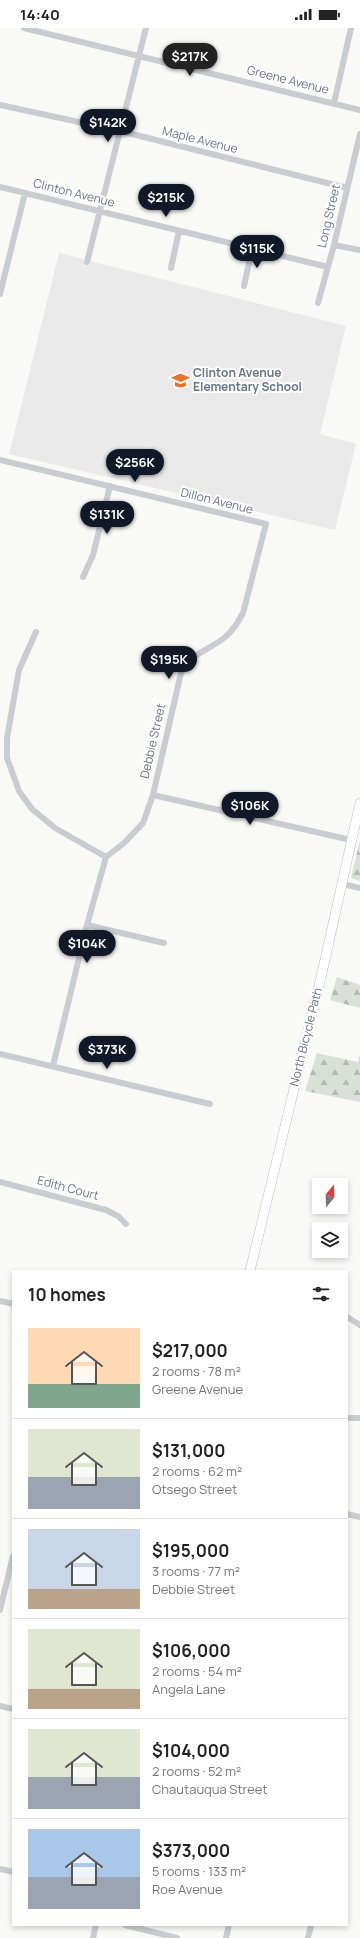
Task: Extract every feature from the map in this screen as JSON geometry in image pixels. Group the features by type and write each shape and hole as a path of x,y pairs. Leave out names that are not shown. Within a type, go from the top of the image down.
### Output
{"street":[{"name":"Greene Avenue","path":"24,28 360,110"},
{"path":"87,262 146,28"},
{"path":"334,103 351,28"},
{"name":"Maple Avenue","path":"0,105 120,131 347,188"},
{"name":"Long Street","path":"318,303 334,245 360,134"},
{"name":"Clinton Avenue","path":"0,187 328,267"},
{"path":"0,294 25,193"},
{"path":"171,268 179,231"},
{"path":"334,245 360,250"},
{"path":"244,286 252,249"},
{"name":"Dillon Avenue","path":"0,460 266,524"},
{"path":"83,577 93,555 110,486"},
{"name":"Debbie Street","path":"106,857 124,843 143,823 153,795 181,673 190,659 223,639 240,619 266,524"},
{"path":"36,632 20,670 7,738 7,758 19,791 32,809 55,828 106,857 87,925 53,1066"},
{"path":"153,795 351,840"},
{"name":"North Bicycle Path","path":"250,1270 343,884 351,840 360,803"},
{"path":"343,884 360,888"},
{"path":"87,925 164,943"},
{"path":"0,1054 210,1104"},
{"name":"Edith Court","path":"0,1182 106,1210 118,1216 126,1224"},
{"path":"0,1301 12,1304"},
{"path":"348,1318 360,1325"},
{"path":"348,1418 360,1418"},
{"path":"348,1514 360,1517"},
{"path":"0,1610 12,1560"},
{"path":"0,1706 12,1709"},
{"path":"0,1869 12,1872"},
{"path":"93,1938 96,1926"},
{"path":"129,1926 177,1938"},
{"path":"226,1938 229,1926"},
{"path":"308,1938 311,1926"}],"shaded area":[{"name":"Clinton Avenue Elementary School","path":"59,253 346,326 320,434 356,444 335,530 9,454"}],"green space":[{"path":"360,840 360,881 351,878"},
{"path":"337,977 360,985 360,1008 330,1000"},
{"path":"317,1053 358,1062 360,1054 360,1102 305,1091"}],"place":[{"name":"Clinton Avenue Elementary School","path":"180,380"}]}
